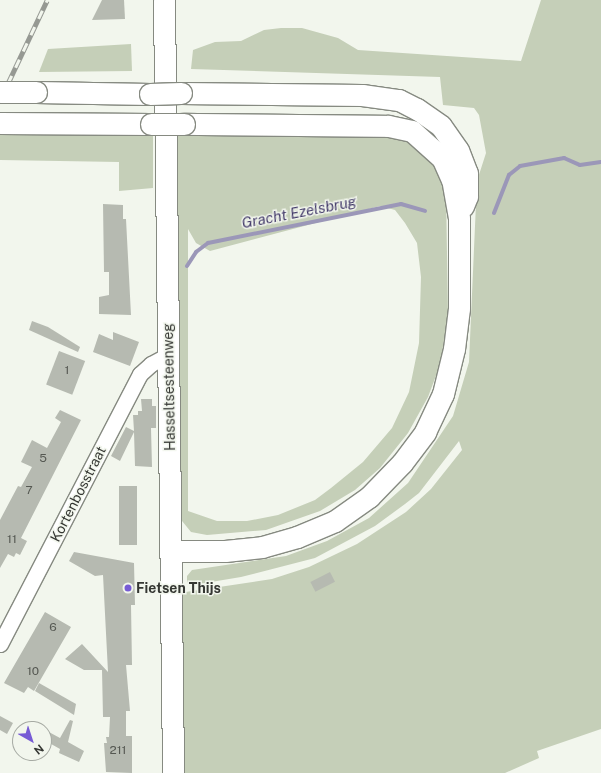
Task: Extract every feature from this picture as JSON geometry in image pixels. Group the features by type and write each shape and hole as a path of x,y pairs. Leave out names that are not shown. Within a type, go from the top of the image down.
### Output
{"main road":[{"name":"Hasseltsesteenweg","path":"164,0 173,773"},
{"path":"0,92 150,94 307,93 362,95 399,100 417,109 441,126 458,150 467,173 467,196 459,218"},
{"path":"0,123 313,124 388,126 412,131 442,158 452,180 459,218 459,308 454,349 443,394 425,432 402,463 364,501 335,521 297,537 262,547 225,551 171,551"}],"street":[{"name":"Kortenbosstraat","path":"0,644 140,374 150,364 168,355"}],"green space":[{"path":"541,0 601,0 601,729 537,751 539,758 505,773 182,773 179,593 272,579 309,567 357,544 406,512 431,489 462,450 459,441 419,493 405,504 375,526 315,558 241,577 193,585 187,582 187,576 192,570 286,556 327,541 369,518 408,483 453,416 469,362 477,181 486,153 479,115 474,108 443,105 440,77 191,69 193,50 215,42 241,41 264,30 302,28 338,38 358,50 521,61"},
{"path":"131,44 132,71 39,72 48,49"},
{"path":"153,133 153,188 119,191 119,162 0,160 0,134"},
{"path":"176,134 388,135 409,141 438,164 446,191 448,315 440,365 428,397 408,433 380,468 355,490 320,511 266,530 207,535 191,532 178,516","holes":["380,206 395,210 417,243 421,277 419,343 409,392 392,428 363,462 315,500 278,515 247,521 217,521 188,511 188,229 196,243 210,251"]}],"building":[{"path":"102,0 124,0 125,19 92,20"},
{"path":"103,204 123,205 123,219 126,219 131,315 99,314 99,297 109,295 109,272 104,272"},
{"path":"32,321 48,327 80,347 78,352 29,330"},
{"path":"113,332 139,342 130,366 93,352 99,334 113,340"},
{"path":"59,351 85,361 72,395 46,385"},
{"path":"141,399 152,399 152,406 156,406 156,428 151,428 152,467 135,466 134,432 120,461 111,456 126,427 134,431 133,415 138,415 138,411 142,411"},
{"path":"60,410 81,420 21,538 27,541 20,555 16,553 14,557 8,554 0,568 0,520 18,486 21,487 32,467 21,462 32,440 47,448 61,422 55,418"},
{"path":"119,486 137,486 137,545 119,545"},
{"path":"74,552 134,563 135,605 131,605 132,665 126,665 130,711 126,711 126,736 132,736 132,773 106,772 104,743 107,743 106,737 109,737 110,717 103,717 102,670 84,670 65,659 82,644 108,672 103,575 95,576 69,561"},
{"path":"330,572 335,582 315,592 310,582"},
{"path":"45,612 71,627 34,691 28,687 24,693 4,683"},
{"path":"39,683 76,704 74,715 35,691"},
{"path":"0,716 12,722 7,734 0,730"},
{"path":"70,720 73,721 68,742 84,751 79,762 59,753 60,749 52,744 52,734 60,738"}],"waterway":[{"name":"Gracht Ezelsbrug","path":"494,213 509,175 520,166 564,158 580,165 601,162"},
{"name":"Gracht Ezelsbrug","path":"187,266 196,252 208,243 401,204 425,211"}],"railway":[{"path":"0,100 47,0"}],"place":[{"name":"Fietsen Thijs","path":"128,588"}]}
